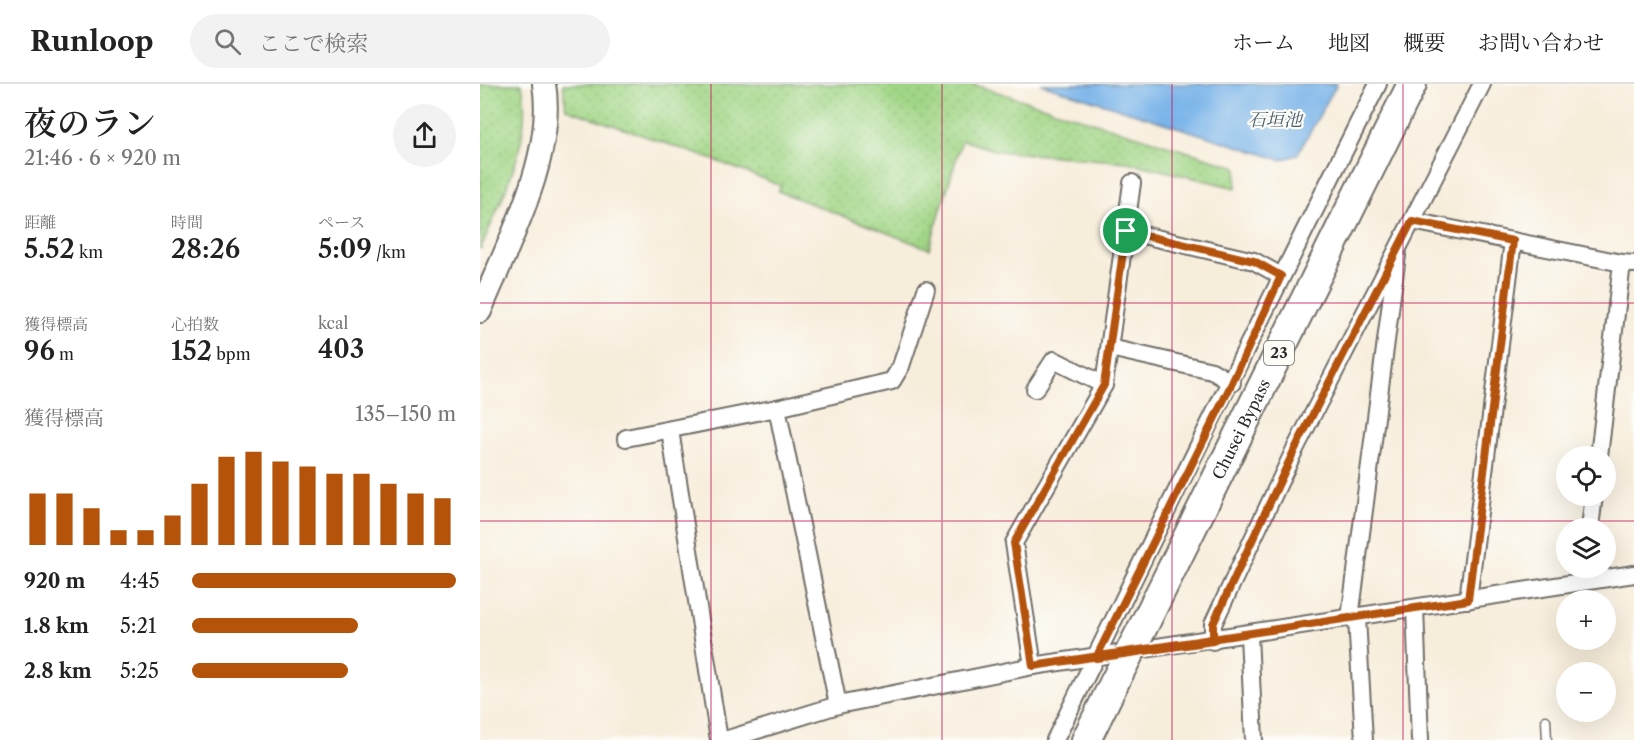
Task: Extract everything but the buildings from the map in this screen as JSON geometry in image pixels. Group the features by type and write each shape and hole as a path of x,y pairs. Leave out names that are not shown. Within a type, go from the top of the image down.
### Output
{"highway":[{"name":"Chusei Bypass","path":"1086,740 1412,84"}],"street":[{"path":"480,311 533,180 545,122 544,84"},
{"path":"1055,740 1232,383 1281,276 1378,84"},
{"path":"1213,641 1213,624 1294,451 1482,84"},
{"path":"1033,666 1014,543 1104,385 1132,183"},
{"path":"1412,221 1628,264 1601,446"},
{"path":"1126,231 1254,261 1281,276"},
{"path":"1468,600 1513,241"},
{"path":"1364,740 1354,618 1399,246"},
{"path":"626,438 777,408 892,381 901,366 926,290"},
{"path":"1110,348 1212,371 1232,383"},
{"path":"1035,389 1054,360 1104,385"},
{"path":"777,408 838,705"},
{"path":"670,430 719,740"},
{"path":"1616,574 1634,574"},
{"path":"724,740 838,705 1033,666 1213,641 1468,600 1566,578"},
{"path":"1415,608 1420,740"},
{"path":"1248,635 1254,740"}],"lane":[{"path":"1546,720 1547,740"}],"green space":[{"path":"480,84 522,84 525,105 520,148 506,190 480,250"},
{"path":"563,84 972,84 1237,167 1236,188 1127,162 997,151 962,140 929,249 778,191 781,186 714,160 566,109"}],"water":[{"name":"石垣池","path":"1041,84 1337,84 1297,155 1281,160"}],"route":[{"path":"1126,231 1104,385 1014,543 1033,666 1213,641 1468,600 1513,241 1412,221 1378,283 1294,451 1213,624 1213,641 1096,658 1232,383 1281,276 1254,261 1126,231"}]}
